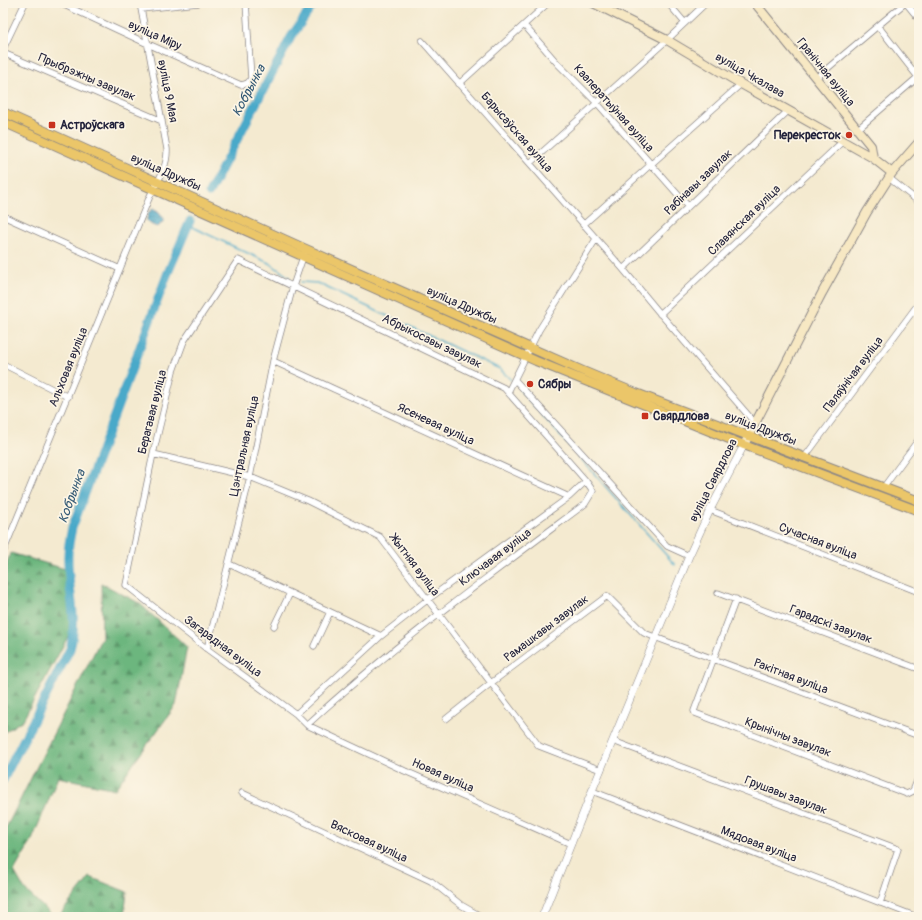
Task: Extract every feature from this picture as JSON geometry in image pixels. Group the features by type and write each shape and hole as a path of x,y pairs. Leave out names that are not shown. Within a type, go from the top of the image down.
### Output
{"main road":[{"name":"вуліца Чкалава","path":"593,3 667,40 788,111 873,158 890,175"},
{"name":"Гранічная вуліца","path":"754,3 858,129 871,146 873,158"},
{"name":"вуліца Дружбы","path":"3,112 306,249 583,371 636,393 919,501"},
{"path":"3,115 30,124"},
{"name":"вуліца Дружбы","path":"3,122 526,356 744,446 919,511"},
{"name":"вуліца Свярдлова","path":"744,446 822,293 867,212 890,175 919,142"},
{"path":"99,165 126,174 150,185 157,182"},
{"path":"153,190 162,187 186,198 205,203"},
{"path":"302,257 306,254 312,254 337,265 355,270"},
{"path":"475,333 524,351 530,348"},
{"path":"526,356 534,353 562,366 583,371"},
{"path":"693,425 714,429 741,439 749,436"},
{"path":"744,446 752,442 804,458"}],"street":[{"path":"3,49 25,3"},
{"name":"вуліца Міру","path":"60,3 241,85 250,82 251,78 246,3"},
{"path":"141,6 198,3"},
{"path":"459,84 548,3"},
{"path":"668,3 685,23"},
{"path":"530,163 597,104 706,3"},
{"path":"816,78 906,3 919,18"},
{"name":"вуліца 9 Мая","path":"141,6 168,158 165,168 153,190"},
{"name":"Кааператыўная вуліца","path":"524,25 688,206"},
{"path":"858,129 918,77 878,26"},
{"name":"Барысаўская вуліца","path":"422,41 623,269 755,424"},
{"name":"Прыбрэжны завулак","path":"3,53 162,121"},
{"path":"583,225 741,84"},
{"name":"Рабінавы завулак","path":"623,269 788,111"},
{"name":"Славянская вуліца","path":"660,314 843,141"},
{"path":"890,175 919,202"},
{"name":"Альховая вуліца","path":"3,550 153,190"},
{"path":"3,216 120,269"},
{"path":"508,392 551,309 596,239"},
{"name":"Цэнтральная вуліца","path":"207,648 250,477 273,362 293,286 306,249"},
{"name":"Абрыкосавы завулак","path":"238,260 504,388 586,481"},
{"name":"Берагавая вуліца","path":"126,585 153,454 173,371 184,341 238,260"},
{"name":"Паляўнічая вуліца","path":"804,458 919,302"},
{"name":"Ясеневая вуліца","path":"273,362 569,497"},
{"path":"3,364 68,397"},
{"path":"515,380 667,546 689,556"},
{"path":"883,488 919,438"},
{"name":"вуліца Свярдлова","path":"542,917 592,791 689,556 710,510 744,446"},
{"name":"Жытняя вуліца","path":"153,454 250,477 308,501 380,537 539,746 601,770"},
{"path":"569,497 586,481"},
{"name":"Ключавая вуліца","path":"307,725 344,691 438,614 585,504 593,491 586,481"},
{"name":"Ключавая вуліца","path":"296,714 381,636 569,497"},
{"name":"Сучасная вуліца","path":"710,510 919,592"},
{"path":"229,564 381,636"},
{"name":"Загарадная вуліца","path":"126,585 207,648 296,714 307,725"},
{"path":"274,626 290,593"},
{"name":"Гарадскі завулак","path":"718,593 919,669"},
{"name":"Рамашкавы завулак","path":"446,719 491,683 607,596 644,634 656,637"},
{"path":"713,659 736,599"},
{"path":"314,646 330,612"},
{"name":"Ракітная вуліца","path":"656,637 919,736"},
{"name":"Крынічны завулак","path":"713,659 694,711 695,713 907,794 913,791 919,776"},
{"name":"Новая вуліца","path":"307,725 405,771 571,844"},
{"name":"Грушавы завулак","path":"613,741 898,849 880,903"},
{"name":"Мядовая вуліца","path":"592,791 918,917"},
{"name":"Вясковая вуліца","path":"242,793 431,881 461,905 482,917"}],"green space":[{"path":"11,553 65,569 71,631 23,720 3,733 3,571"},
{"path":"101,583 139,603 187,647 176,705 115,789 58,777 32,840 14,871 25,890 54,917 3,917 3,834 102,637"},
{"path":"90,877 127,892 124,917 58,917"}],"water":[{"path":"153,209 164,219 158,227 147,221 148,214"}],"waterway":[{"name":"Кобрынка","path":"209,193 291,37 311,8 317,3"},
{"name":"Кобрынка","path":"3,780 70,649 73,614 68,556 72,528 167,275 190,221"},
{"path":"188,225 271,264 289,277"},
{"path":"301,282 317,283 500,369 511,380"},
{"path":"520,390 675,565"}],"place":[{"name":"Астроўскага","path":"52,125"},
{"name":"Перекресток","path":"849,135"},
{"name":"Сябры","path":"530,384"},
{"name":"Свярдлова","path":"645,416"}]}
